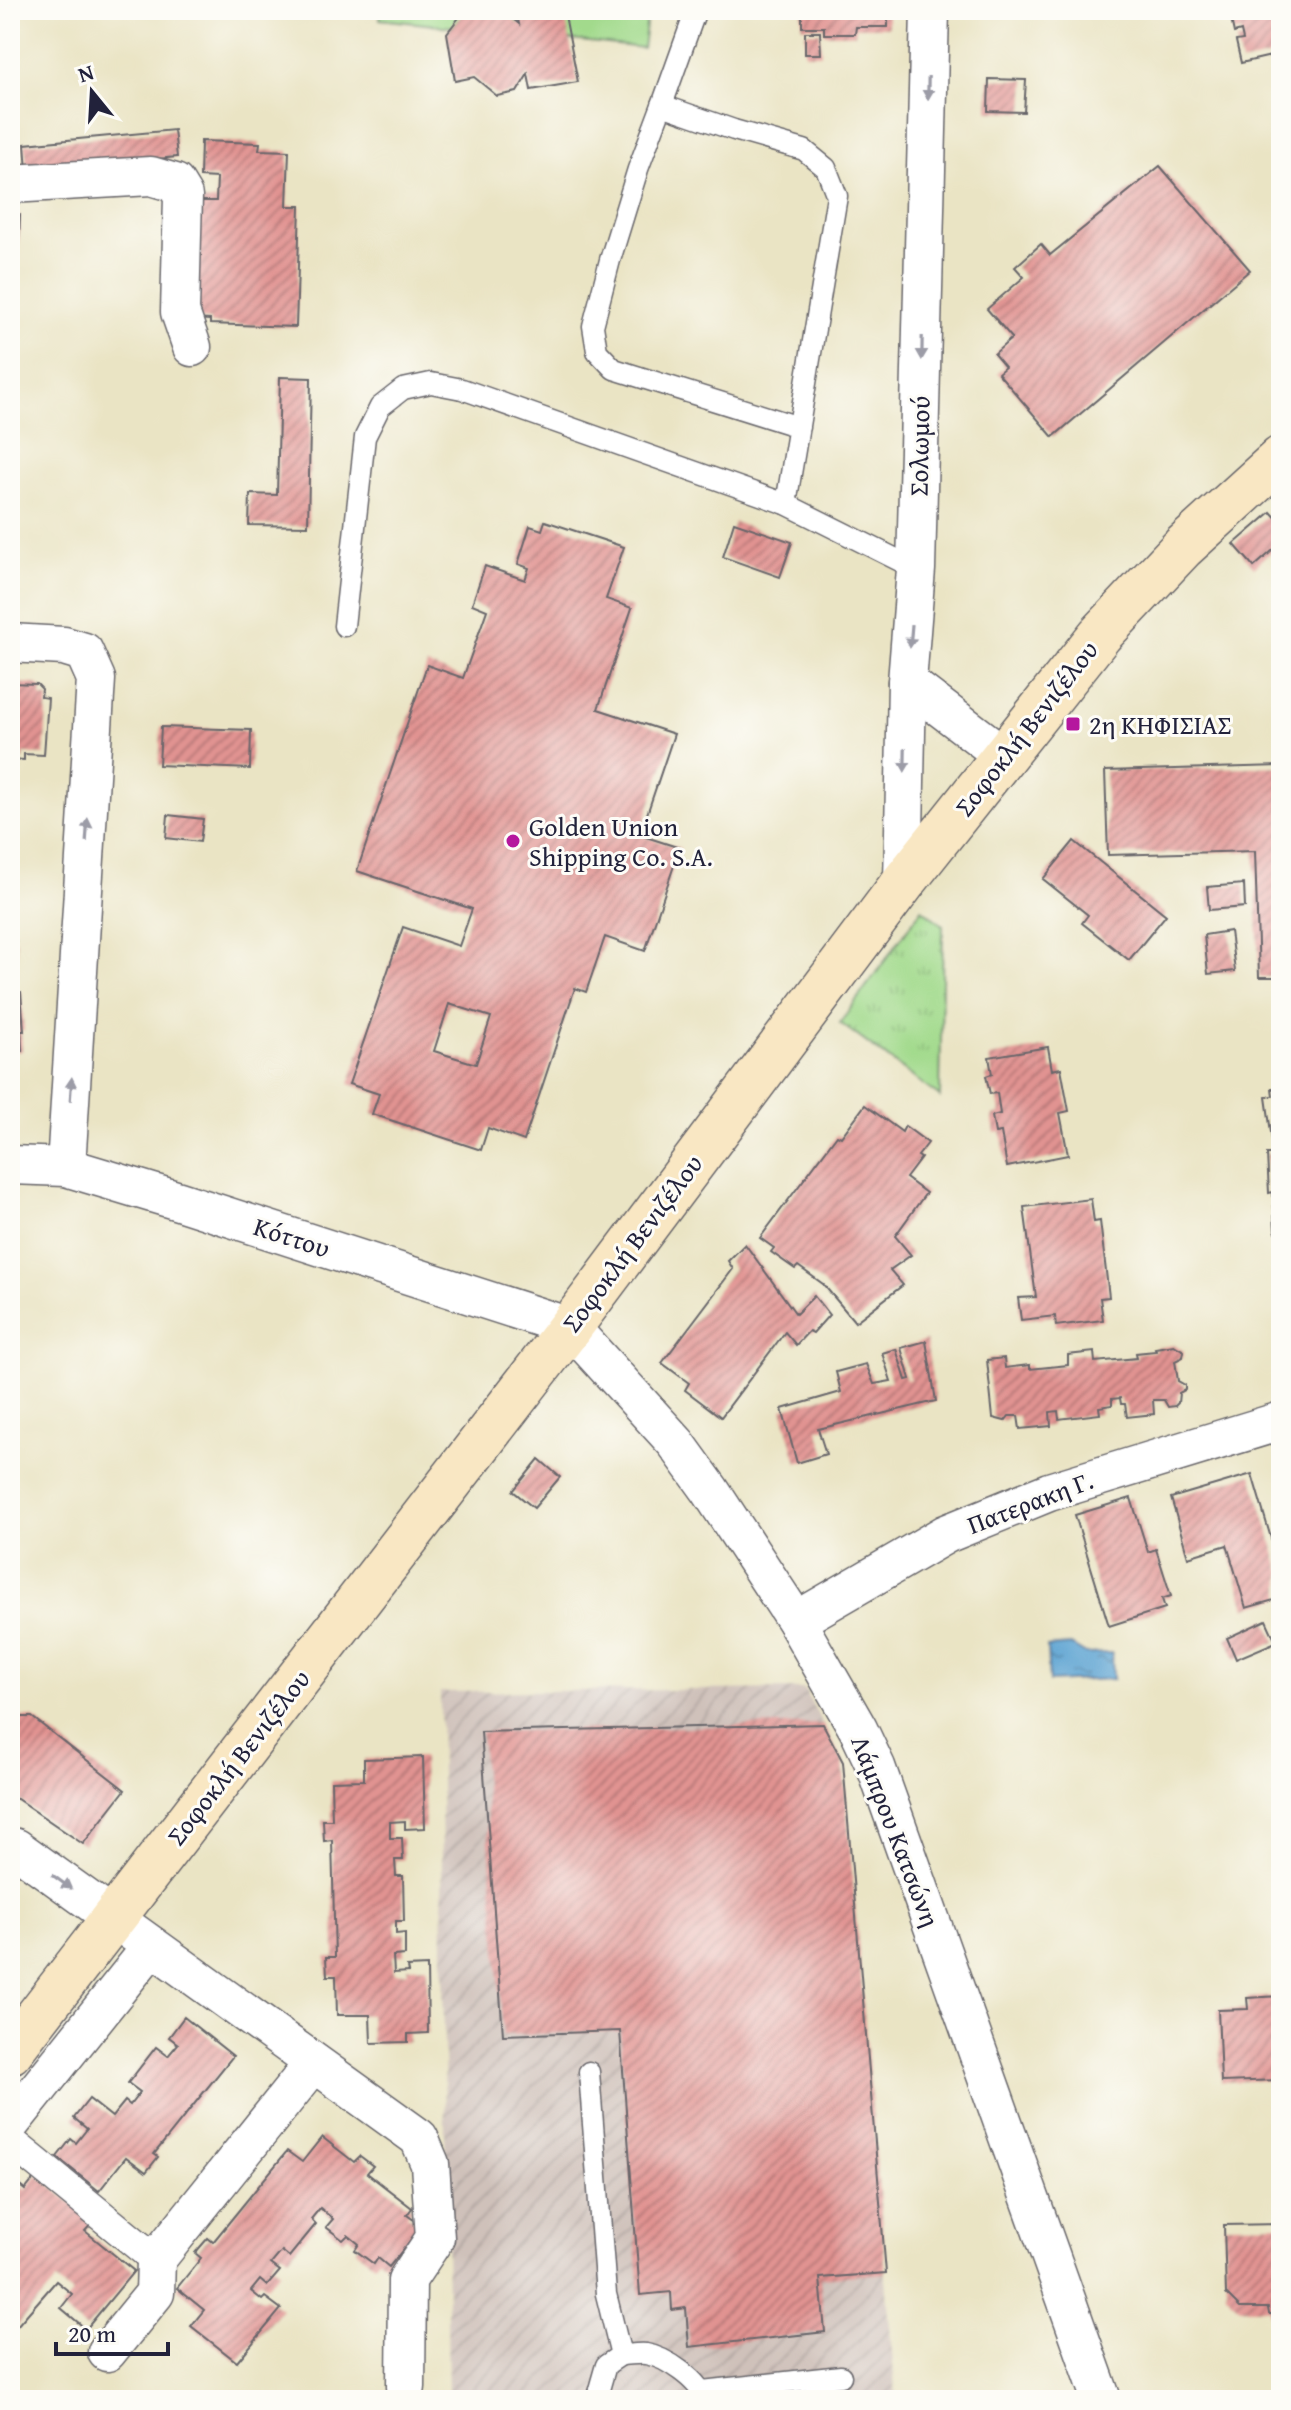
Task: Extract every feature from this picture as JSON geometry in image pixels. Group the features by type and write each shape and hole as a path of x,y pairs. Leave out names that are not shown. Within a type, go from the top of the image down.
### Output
{"main road":[{"name":"Σοφοκλή Βενιζέλου","path":"10,2052 570,1327 903,883 1100,635 1141,589 1281,458"}],"street":[{"name":"Σολωμού","path":"903,883 907,682 916,569 930,10"},
{"path":"10,184 151,176 175,183 183,196 180,312 192,347"},
{"path":"10,643 64,646 84,652 96,679 66,1167"},
{"path":"907,682 1004,756"},
{"name":"Κόττου","path":"10,1165 66,1167 570,1327"},
{"name":"Λάμπρου Κατσώνη","path":"570,1327 676,1443 710,1490 796,1621 858,1729 876,1767 1102,2400"},
{"name":"Πατερακη Γ.","path":"796,1621 946,1534 1049,1492 1281,1421"},
{"path":"10,1846 115,1918 419,2138 430,2164 435,2238 407,2280 406,2387"},
{"path":"10,2124 152,1946"},
{"path":"107,2352 155,2293 156,2260 314,2063"},
{"path":"10,2141 156,2260"}],"lane":[{"path":"696,10 638,169 610,260 593,326 597,351 614,369 799,427"},
{"path":"662,105 804,150 826,168 837,196 786,504"},
{"path":"344,626 365,437 380,407 403,389 431,383 462,389 786,504 916,569"},
{"path":"589,2072 606,2294 621,2355"},
{"path":"596,2400 606,2365 621,2355 647,2354 678,2368 703,2396 841,2376"}],"shaded area":[{"path":"804,1689 843,1762 896,2400 448,2400 440,1692"}],"green space":[{"path":"381,10 648,10 643,48 380,19"},
{"path":"922,909 943,925 940,1097 840,1023"}],"water":[{"path":"1071,1645 1086,1654 1112,1653 1113,1679 1049,1682 1047,1647"}],"building":[{"path":"465,10 502,10 519,24 518,19 564,10 578,82 531,90 528,74 517,92 497,96 474,77 455,81 447,33"},
{"path":"802,10 888,10 888,27 856,27 855,34 824,34 824,27 802,27"},
{"path":"1229,10 1281,10 1281,90 1278,90 1271,56 1241,63 1236,41 1243,40 1241,31 1234,33"},
{"path":"805,32 820,32 821,54 805,54"},
{"path":"989,79 1026,80 1024,112 988,111"},
{"path":"174,130 177,157 27,171 25,144"},
{"path":"201,141 260,143 259,150 289,151 287,206 300,206 296,327 210,324 210,320 192,319 196,201 216,201 217,178 200,177"},
{"path":"1160,166 1250,270 1053,437 998,373 1005,367 994,354 1012,338 987,309 1024,277 1015,267 1041,244 1050,255"},
{"path":"10,214 20,215 18,265 10,265"},
{"path":"280,377 311,378 308,526 249,525 250,494 277,495"},
{"path":"1271,512 1281,523 1281,543 1254,567 1234,544"},
{"name":"Golden Union Shipping Co. S.A.","path":"545,521 624,547 606,599 632,608 598,709 674,734 640,835 680,848 645,951 605,937 586,992 575,988 524,1141 488,1128 481,1150 372,1114 379,1094 349,1084 403,927 459,946 472,909 357,871 427,665 463,678 487,610 472,604 485,566 525,580 529,568 518,564 530,526 542,530","holes":["449,1004 491,1017 476,1064 434,1051"]},
{"path":"734,522 792,542 780,577 723,557"},
{"path":"10,683 37,684 42,689 41,697 48,698 44,755 24,754 24,760 10,759"},
{"path":"161,727 251,730 250,769 159,765"},
{"path":"1281,766 1281,977 1259,977 1255,851 1108,855 1105,771"},
{"path":"168,815 203,819 200,842 166,838"},
{"path":"1074,841 1166,915 1129,960 1082,923 1088,915 1043,879"},
{"path":"1244,884 1245,907 1209,910 1207,887"},
{"path":"1230,931 1235,971 1208,974 1204,935"},
{"path":"10,940 16,940 18,975 15,976 16,988 10,989"},
{"path":"21,992 22,1051 10,1052 10,993"},
{"path":"1048,1047 1052,1070 1061,1068 1069,1111 1060,1113 1068,1155 1007,1167 1001,1132 995,1133 992,1116 1000,1114 997,1093 990,1094 986,1076 992,1074 989,1057"},
{"path":"1272,1088 1281,1088 1281,1244 1275,1230 1273,1192 1269,1193 1267,1154 1274,1154 1266,1097 1273,1096"},
{"path":"865,1105 902,1132 905,1126 928,1143 906,1178 926,1193 895,1236 911,1255 890,1270 903,1285 855,1322 823,1284 771,1252 774,1248 760,1238 837,1135 841,1137"},
{"path":"1091,1199 1094,1222 1100,1221 1109,1297 1100,1298 1103,1320 1056,1326 1055,1316 1021,1320 1018,1298 1036,1297 1024,1207"},
{"path":"745,1244 796,1314 814,1296 829,1315 813,1333 809,1331 796,1345 785,1332 721,1417 685,1390 689,1383 662,1363 733,1269 728,1261"},
{"path":"926,1341 936,1401 818,1429 826,1454 797,1463 782,1409 841,1392 836,1372 866,1364 874,1384 891,1381 882,1353 896,1349 906,1380 910,1379 901,1348"},
{"path":"1174,1345 1184,1351 1183,1357 1175,1361 1178,1381 1185,1385 1175,1406 1168,1407 1164,1400 1153,1400 1154,1414 1127,1417 1125,1404 1121,1404 1120,1398 1112,1399 1112,1405 1099,1407 1100,1414 1059,1419 1058,1411 1050,1412 1051,1426 1020,1429 1018,1416 1009,1416 1005,1421 993,1418 987,1360 1004,1358 1005,1368 1030,1365 1030,1369 1068,1365 1068,1355 1094,1352 1095,1362 1137,1358 1136,1353"},
{"path":"539,1459 560,1477 534,1508 513,1491"},
{"path":"1252,1474 1281,1572 1281,1598 1246,1608 1227,1545 1188,1557 1171,1498"},
{"path":"1131,1498 1148,1552 1156,1549 1171,1596 1162,1599 1165,1608 1109,1626 1075,1515"},
{"path":"1266,1620 1276,1642 1236,1659 1227,1638"},
{"path":"10,1717 32,1717 125,1790 83,1844 17,1799 10,1798"},
{"path":"823,1724 843,1762 886,2273 820,2278 825,2332 689,2347 686,2308 672,2310 671,2292 640,2295 620,2031 503,2035 481,1732"},
{"path":"423,1757 425,1828 405,1829 405,1821 390,1822 390,1838 402,1838 403,1860 395,1860 396,1876 403,1876 404,1921 396,1921 396,1934 405,1933 405,1955 393,1956 394,1973 408,1972 407,1967 427,1966 428,2033 408,2034 408,2042 371,2043 370,2015 337,2015 336,1976 327,1976 326,1957 335,1957 332,1840 324,1841 323,1820 332,1820 331,1781 364,1780 364,1759"},
{"path":"1281,1996 1281,2080 1221,2082 1218,2010 1248,2009 1247,1998"},
{"path":"184,2017 233,2056 154,2154 158,2157 146,2172 126,2157 99,2191 57,2157 71,2139 76,2143 87,2129 74,2118 89,2099 112,2117 125,2101 130,2105 140,2092 128,2083 156,2047 168,2056 178,2044 169,2037"},
{"path":"322,2137 354,2162 360,2156 373,2166 367,2173 412,2208 407,2215 422,2226 389,2267 378,2258 374,2264 355,2250 359,2244 348,2235 343,2240 326,2227 333,2219 320,2208 311,2219 316,2224 289,2257 282,2251 271,2264 280,2271 267,2286 260,2280 251,2291 281,2309 237,2362 191,2326 204,2310 177,2288 201,2258 195,2253 208,2238 213,2242 287,2151 302,2162"},
{"path":"37,2175 94,2221 85,2231 134,2271 86,2329 61,2308 72,2294 56,2281 10,2334 10,2193 17,2184 25,2190"},
{"path":"1281,2224 1281,2314 1269,2314 1268,2308 1240,2308 1226,2294 1224,2225"}],"place":[{"name":"2η ΚΗΦΙΣΙΑΣ","path":"1073,724"},
{"name":"Golden Union Shipping Co. S.A.","path":"513,841"}]}
